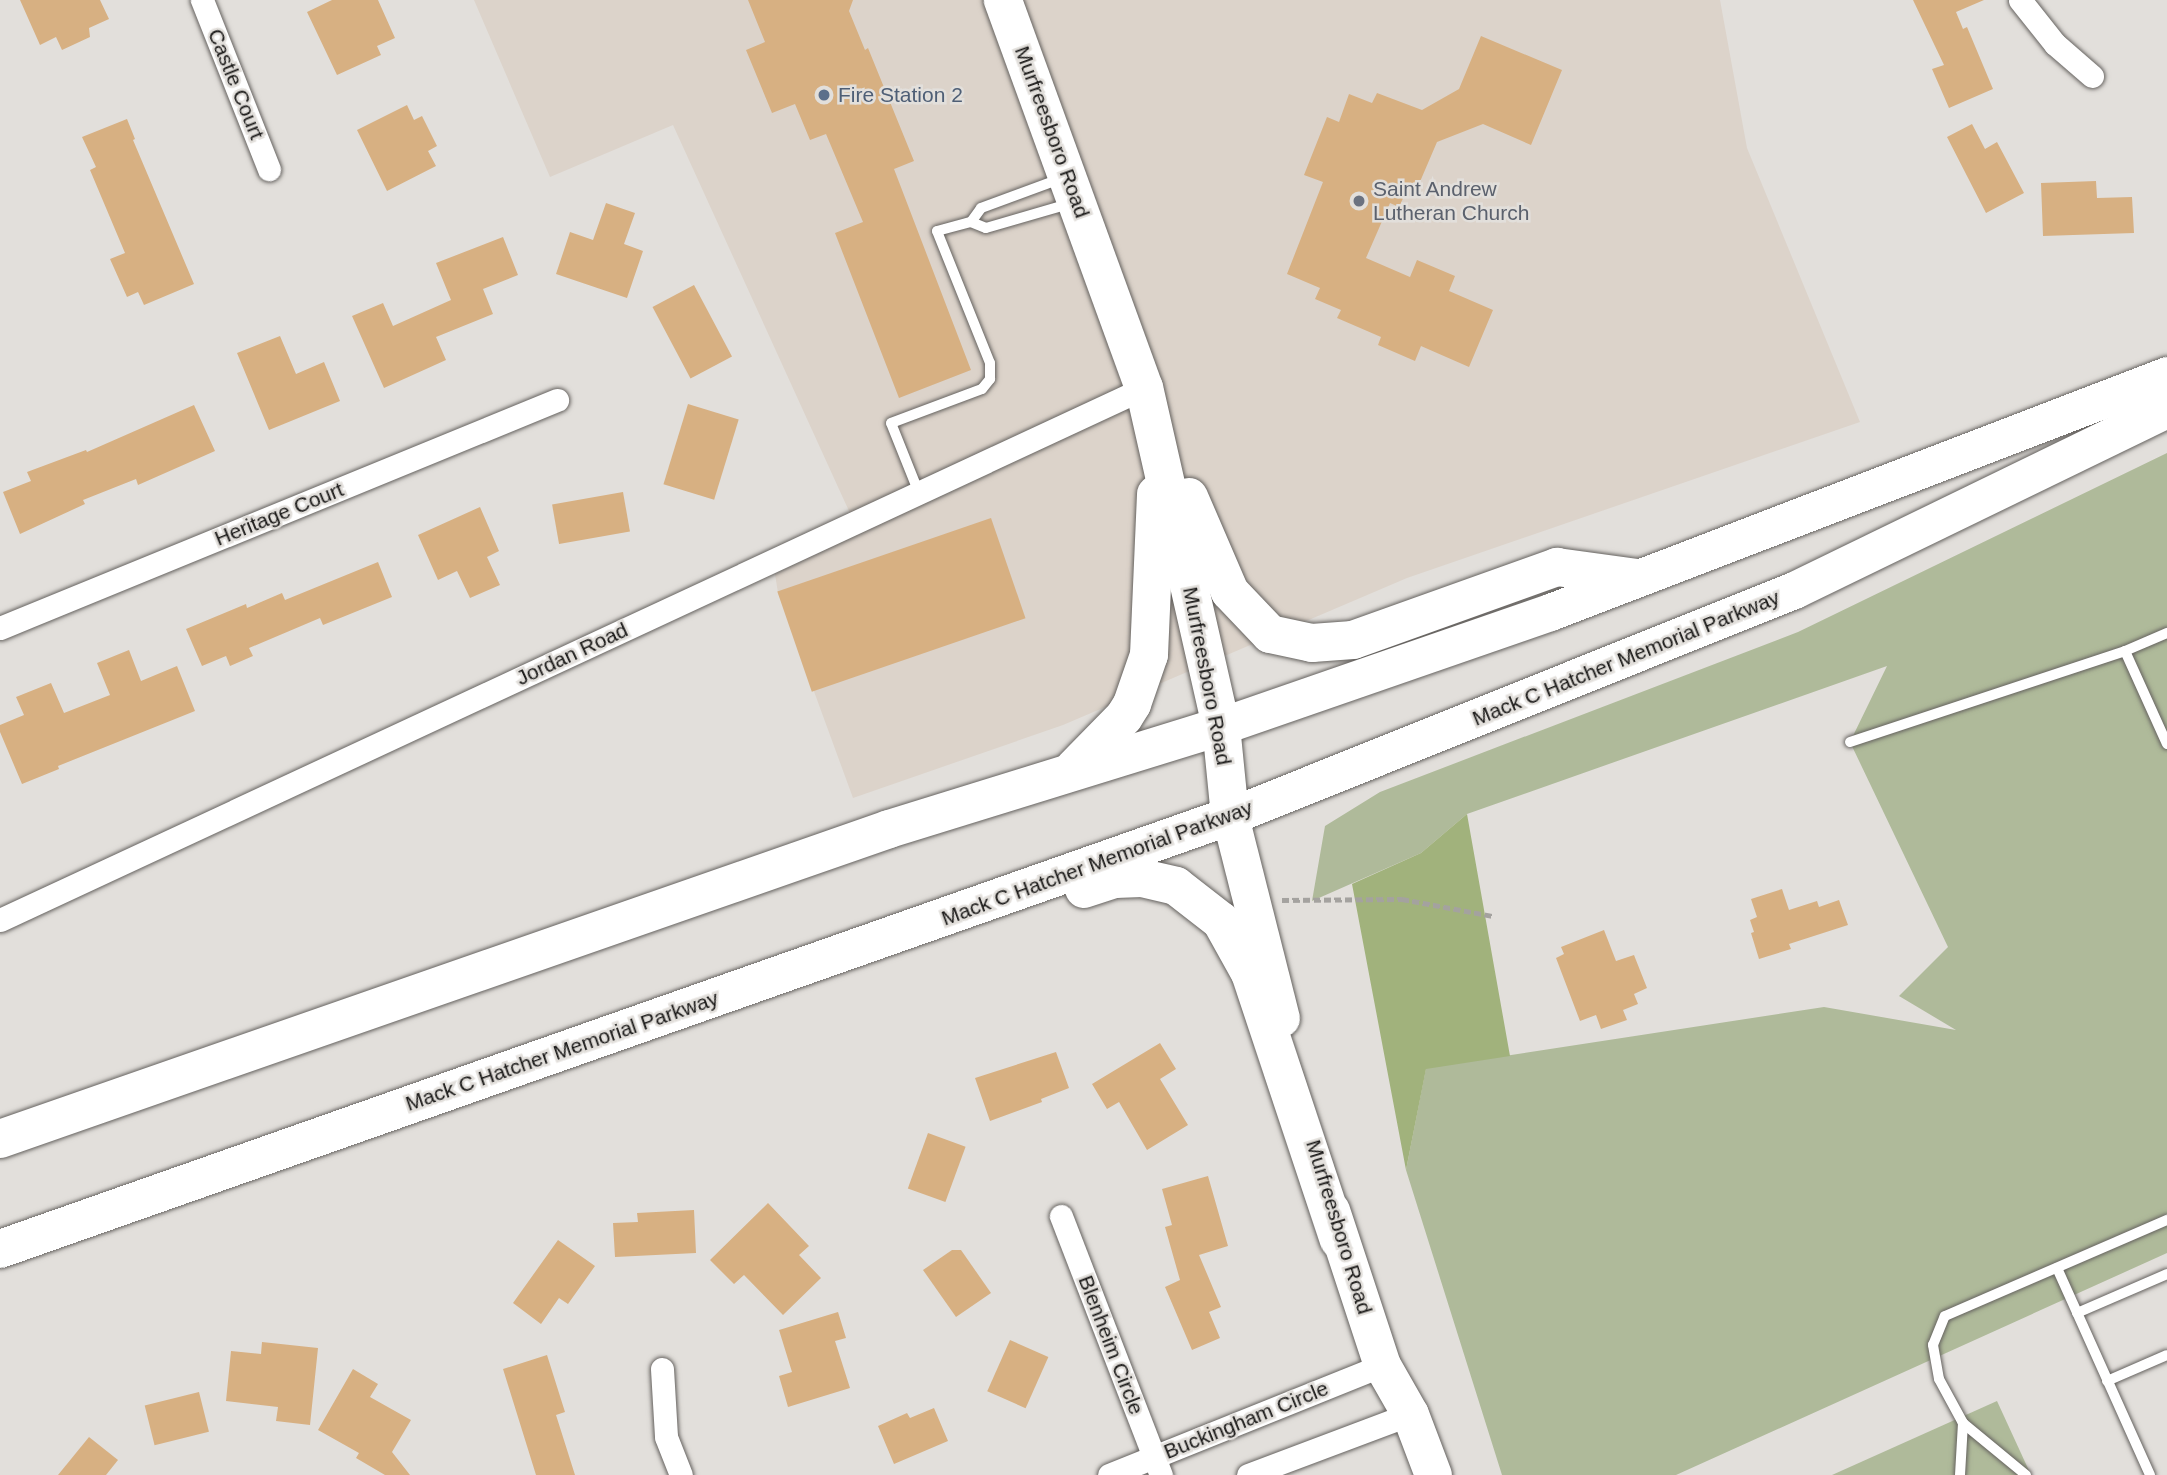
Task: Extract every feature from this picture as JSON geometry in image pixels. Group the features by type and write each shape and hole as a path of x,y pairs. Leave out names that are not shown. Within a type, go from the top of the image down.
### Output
{"highway":[{"name":"Murfreesboro Road","path":"1003,0 1144,388 1158,439 1221,726 1230,816"},
{"path":"1144,388 1230,592 1270,634 1312,643 1353,640 1557,566 1637,579"},
{"path":"1071,772 1115,729 1132,704 1149,655 1158,439"},
{"path":"0,1139 863,838 1221,726"},
{"name":"Mack C Hatcher Memorial Parkway","path":"0,1249 1230,816"},
{"path":"743,988 788,993 1041,902 1115,879 1142,878 1176,887 1221,921 1251,973 1339,1240"}],"main road":[{"path":"1221,726 1637,579 2167,375"},
{"name":"Mack C Hatcher Memorial Parkway","path":"1230,816 1794,590 2167,409"},
{"name":"Murfreesboro Road","path":"1230,816 1302,1105 1339,1240 1382,1365 1410,1414 1433,1475"}],"street":[{"name":"Castle Court","path":"202,0 269,169"},
{"path":"2020,0 2055,44 2092,76"},
{"name":"Jordan Road","path":"0,920 1144,388"},
{"name":"Heritage Court","path":"0,628 557,400"},
{"name":"Blenheim Circle","path":"1061,1216 1158,1466"},
{"name":"Buckingham Circle","path":"1109,1475 1158,1466 1382,1365"},
{"path":"662,1369 666,1437 681,1475"},
{"path":"1248,1475 1410,1414"}],"lane":[{"path":"971,222 981,208 1073,189"},
{"path":"919,494 891,423 982,389 990,379 990,363 937,231 971,222 986,228 1073,189"},
{"path":"1850,742 2125,651 2167,633"},
{"path":"2125,651 2167,744"},
{"path":"2026,1475 1964,1423 1939,1379 1933,1345 1945,1316 2167,1220"},
{"path":"2056,1268 2150,1475"},
{"path":"2077,1313 2167,1275"},
{"path":"2107,1381 2167,1355"},
{"path":"1960,1475 1964,1423"}],"path":[{"path":"1251,898 1312,901 1402,899 1493,916"}],"shaded area":[{"path":"474,0 1720,0 1747,148 1860,422 1407,578 1063,725 853,798 778,593 775,574 859,533 673,125 550,177"}],"green space":[{"path":"2167,453 2167,1253 1676,1475 1502,1475 1406,1170 1426,1068 1824,1007 1956,1030 1899,996 1948,947 1850,742 1887,666 1467,814 1421,853 1312,901 1325,826 1380,792 1798,632"},
{"path":"1467,814 1510,1056 1426,1069 1406,1170 1352,884 1421,853"},
{"path":"1997,1401 2031,1475 1832,1475"}],"building":[{"path":"20,0 100,0 109,19 89,28 90,37 62,50 56,37 40,45"},
{"path":"332,0 378,0 395,38 377,46 381,55 337,75 307,12"},
{"path":"748,0 853,0 849,11 865,50 868,48 914,161 894,169 971,370 899,398 835,233 863,222 826,134 810,140 795,104 772,113 746,50 765,42"},
{"path":"1913,0 1984,0 1956,12 1963,29 1967,27 1993,89 1949,108 1932,69 1944,65"},
{"name":"Saint Andrew Lutheran Church","path":"1481,36 1562,70 1531,145 1483,124 1437,142 1413,198 1405,194 1399,207 1390,203 1366,258 1410,277 1417,260 1455,276 1449,291 1493,310 1469,367 1421,346 1415,361 1378,345 1381,337 1337,318 1341,310 1315,299 1320,288 1287,274 1323,182 1304,175 1327,117 1339,122 1349,94 1372,103 1377,93 1422,110 1459,89"},
{"path":"407,105 414,120 422,116 437,146 428,151 436,166 387,191 357,130"},
{"path":"127,119 135,139 133,140 194,284 144,305 138,292 127,297 110,259 125,253 90,170 96,167 82,137"},
{"path":"1972,124 1985,149 1997,142 2024,193 1986,213 1947,137"},
{"path":"2096,181 2097,198 2132,197 2134,233 2043,236 2041,183"},
{"path":"606,203 635,213 624,244 643,251 627,298 556,274 570,232 593,240"},
{"path":"503,237 518,275 483,289 493,314 436,337 446,360 384,388 352,316 383,303 393,326 451,300 436,263"},
{"path":"694,285 732,357 691,379 653,307"},
{"path":"280,336 296,374 324,362 340,401 269,430 237,353"},
{"path":"688,404 739,419 714,500 663,484"},
{"path":"194,405 215,451 138,485 136,479 83,500 85,504 20,534 3,492 31,481 27,472 86,450 87,452"},
{"path":"623,492 630,531 559,544 552,505"},
{"path":"480,507 499,551 487,557 500,585 470,598 457,571 438,580 418,535"},
{"path":"991,518 1026,618 812,692 777,592"},
{"path":"378,562 392,597 323,625 320,618 249,648 253,656 230,666 226,656 202,666 186,629 246,604 247,608 282,593 285,600"},
{"path":"129,650 141,681 177,666 195,711 58,766 59,769 22,784 0,732 0,725 24,715 16,697 51,683 64,713 110,695 97,663"},
{"path":"1782,889 1789,910 1817,901 1819,907 1839,900 1848,925 1789,944 1791,949 1759,959 1751,933 1754,932 1750,920 1757,917 1751,899"},
{"path":"1604,930 1616,961 1634,955 1647,988 1634,994 1638,1004 1623,1010 1627,1020 1601,1029 1596,1015 1580,1021 1556,958 1564,954 1561,947"},
{"path":"1160,1043 1176,1069 1160,1079 1188,1125 1147,1150 1119,1102 1107,1109 1092,1084"},
{"path":"1056,1052 1069,1088 1041,1099 1042,1102 990,1121 975,1078"},
{"path":"928,1133 966,1147 945,1202 908,1188"},
{"path":"1208,1176 1228,1246 1199,1255 1221,1307 1209,1312 1220,1338 1192,1350 1165,1287 1180,1280 1165,1227 1172,1225 1162,1189"},
{"path":"768,1203 809,1246 799,1255 821,1278 783,1315 744,1275 734,1284 710,1260"},
{"path":"694,1210 696,1253 615,1257 613,1223 638,1222 637,1213"},
{"path":"558,1240 595,1266 568,1304 559,1298 541,1324 513,1303"},
{"path":"952,1250 961,1250 991,1293 956,1317 923,1270"},
{"path":"838,1312 846,1338 835,1341 850,1388 788,1407 779,1376 792,1372 779,1330"},
{"path":"1010,1340 1048,1357 1026,1408 987,1391"},
{"path":"262,1342 318,1348 310,1425 276,1421 278,1407 226,1401 231,1351 261,1354"},
{"path":"547,1355 565,1412 556,1415 575,1475 536,1475 503,1369"},
{"path":"353,1369 378,1384 370,1397 411,1420 392,1452 410,1475 385,1475 356,1458 359,1453 318,1430"},
{"path":"199,1392 209,1432 155,1445 145,1406"},
{"path":"934,1408 948,1441 894,1464 878,1426 907,1413 910,1418"},
{"path":"89,1437 118,1460 106,1475 58,1475"}],"place":[{"name":"Fire Station 2","path":"824,95"},
{"name":"Saint Andrew Lutheran Church","path":"1359,201"}]}
